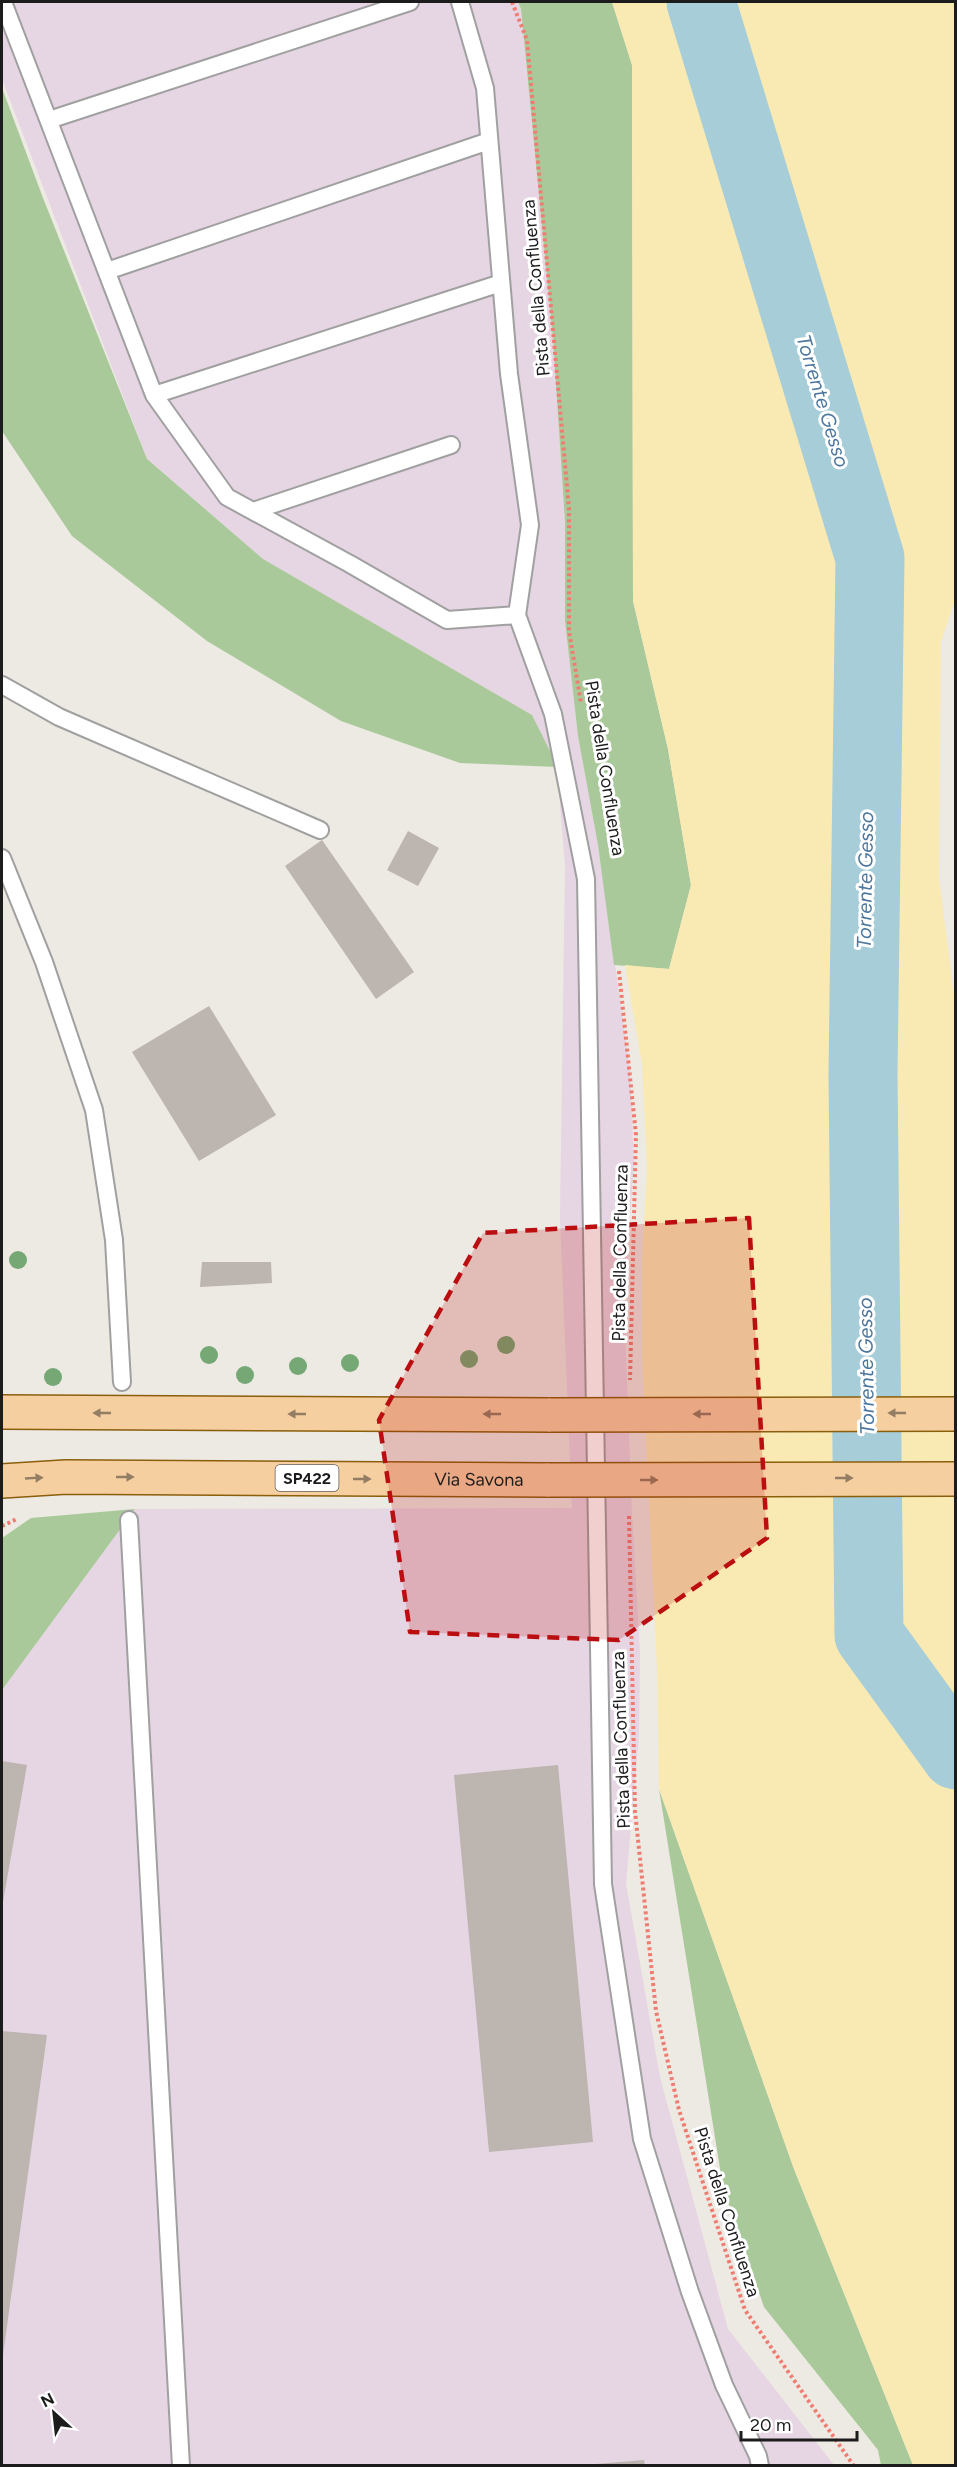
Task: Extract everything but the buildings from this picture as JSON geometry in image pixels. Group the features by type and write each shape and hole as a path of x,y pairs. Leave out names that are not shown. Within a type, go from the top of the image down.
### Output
{"main road":[{"path":"2,1412 551,1415 956,1414"},
{"name":"Via Savona","path":"2,1481 66,1476 549,1480 956,1479"}],"lane":[{"path":"3,2 154,395 227,497 447,620 517,615"},
{"path":"49,120 410,2"},
{"path":"460,2 485,88 509,374 530,525 517,615 553,714 586,879 603,1884 642,2139 690,2292 724,2385 758,2456 760,2466"},
{"path":"107,271 489,141"},
{"path":"154,395 501,284"},
{"path":"253,511 451,445"},
{"path":"2,685 70,722 320,830"},
{"path":"2,858 44,962 94,1110 114,1240 122,1382"},
{"path":"129,1520 182,2466"}],"path":[{"name":"Pista della Confluenza","path":"512,2 527,40 569,509 570,631 583,712"},
{"name":"Pista della Confluenza","path":"618,970 636,1135 630,1384"},
{"name":"Pista della Confluenza","path":"629,1515 635,1811 656,2011 679,2110 745,2310 854,2466"}],"highlighted area":[{"path":"749,1218 767,1538 619,1640 410,1632 379,1420 483,1233"}],"shaded area":[{"path":"2,2 518,2 521,9 553,339 565,522 565,621 578,736 598,845 630,1070 634,1164 624,1304 640,1653 639,1735 626,1884 660,2077 728,2329 834,2465 2,2465 2,1690 135,1509 572,1508 560,1217 565,866 557,767 532,715 263,559 147,459 2,79"}],"green space":[{"path":"518,2 612,2 632,65 633,601 668,749 691,885 669,969 614,965 598,845 578,736 565,621 565,522 553,339 521,9"},
{"path":"2,88 43,198 147,459 263,559 532,715 558,767 460,763 341,721 207,641 72,536 2,431"},
{"path":"135,1509 2,1690 2,1538 31,1518"},
{"path":"659,1789 794,2169 913,2465 881,2465 878,2450 764,2307 723,2187"}],"sand":[{"path":"612,2 955,2 956,597 941,642 939,878 956,1011 955,2465 913,2465 794,2169 659,1789 657,1668 642,1357 642,1260 647,1167 642,1064 625,965 669,969 691,885 668,749 633,601 632,65"}],"waterway":[{"name":"Torrente Gesso","path":"701,2 870,558 863,1074 869,1635 956,1755"}]}
